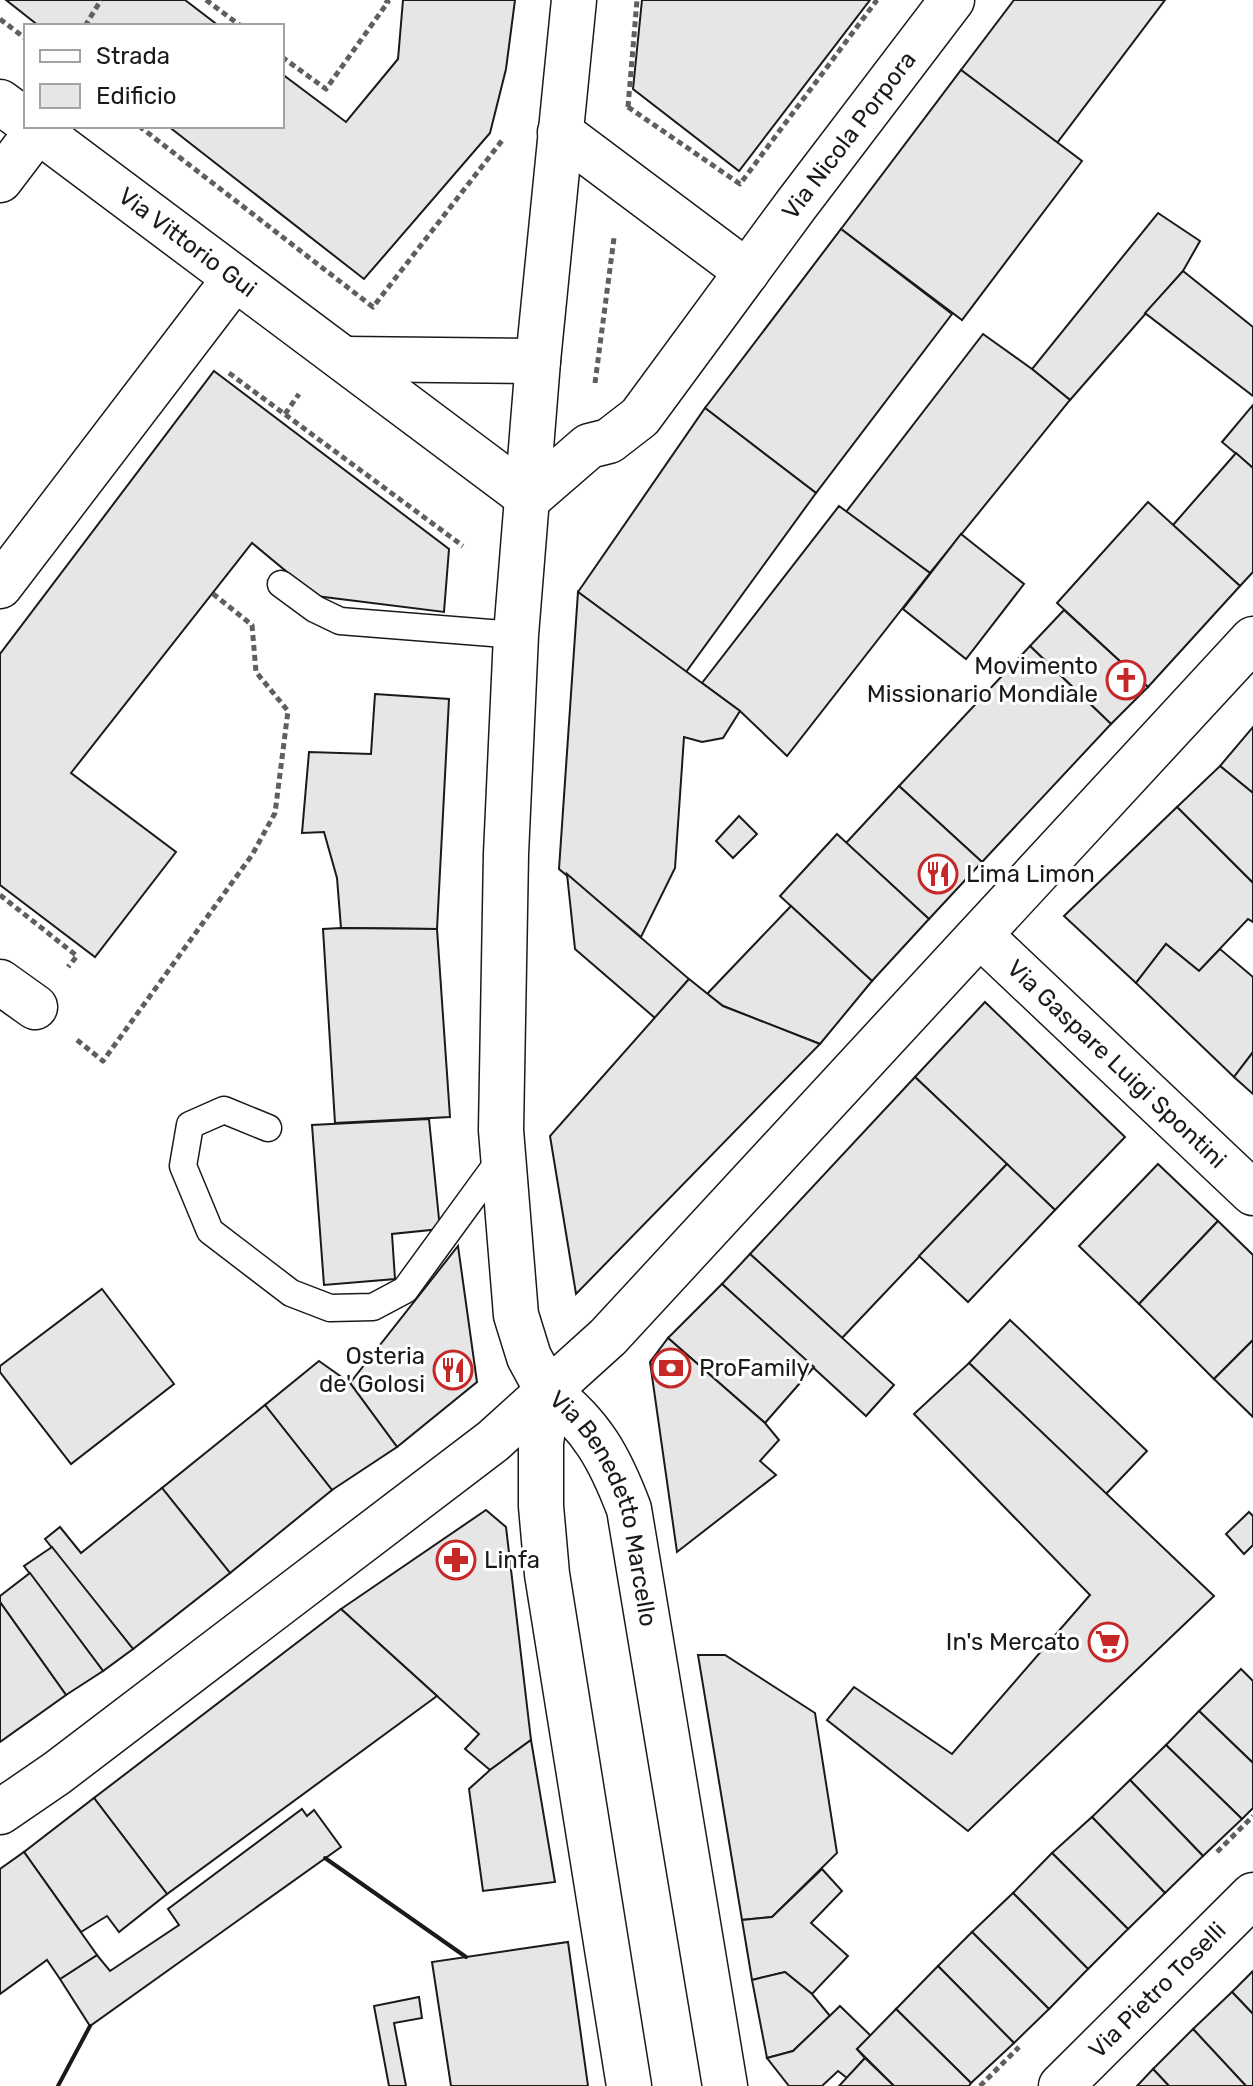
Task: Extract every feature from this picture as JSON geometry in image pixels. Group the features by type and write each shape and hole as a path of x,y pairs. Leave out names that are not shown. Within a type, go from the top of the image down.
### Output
{"street":[{"path":"548,1392 529,1357 516,1315 502,1157 506,854 516,635 538,361 574,0"},
{"name":"Via Nicola Porpora","path":"529,498 589,446 609,441 640,417 952,0"},
{"name":"Via Vittorio Gui","path":"0,102 24,120"},
{"path":"0,180 31,128"},
{"name":"Via Vittorio Gui","path":"35,128 529,498"},
{"path":"560,132 747,272"},
{"path":"0,586 235,278"},
{"path":"344,359 538,361"},
{"path":"0,1812 57,1773 468,1460 608,1337 1253,639"},
{"name":"Via Gaspare Luigi Spontini","path":"980,935 1253,1193"},
{"path":"0,982 35,1007"},
{"name":"Via Benedetto Marcello","path":"629,2086 547,1574 541,1506 541,1443 548,1392 576,1413 596,1440 617,1477 629,1509 725,2086"},
{"name":"Via Pietro Toselli","path":"1061,2086 1253,1895"}],"lane":[{"path":"281,584 315,609 340,621 516,635"},
{"path":"268,1128 224,1110 190,1125 183,1166 210,1231 291,1293 330,1308 373,1307 405,1290 502,1157"}],"path":[{"path":"86,24 101,0"},
{"path":"206,0 238,24"},
{"path":"284,58 326,89 388,2 385,0"},
{"path":"627,120 637,0"},
{"path":"628,107 740,184 877,0"},
{"path":"0,19 24,37"},
{"path":"142,128 373,307 504,140"},
{"path":"594,397 614,237"},
{"path":"224,369 463,546"},
{"path":"35,1007 103,1061 252,855 275,813 288,711 256,672 252,625 212,593"}],"building":[{"path":"6,0 185,0 216,24 36,24"},
{"path":"403,0 515,0 506,69 490,133 364,279 171,128 284,128 284,76 346,122 398,59"},
{"path":"642,0 870,0 739,171 633,89"},
{"path":"1014,0 1165,0 1057,143 961,70"},
{"path":"961,70 1082,161 962,320 841,229"},
{"path":"1158,213 1200,241 1183,271 1070,400 1032,369"},
{"path":"841,229 952,314 816,493 705,408"},
{"path":"1183,271 1253,327 1253,396 1145,313"},
{"path":"983,334 1070,400 930,573 846,512"},
{"path":"214,371 449,549 444,612 316,596 252,543 71,773 176,852 95,957 0,885 0,654"},
{"path":"1253,405 1253,468 1222,442"},
{"path":"705,408 816,493 686,672 578,592"},
{"path":"1236,453 1253,468 1253,572 1240,586 1173,525"},
{"path":"1148,502 1240,586 1148,687 1057,603"},
{"path":"839,506 930,573 787,756 740,711 702,683"},
{"path":"961,534 1024,584 966,659 903,609"},
{"path":"578,592 740,711 723,738 702,742 684,737 675,868 641,937 559,869"},
{"path":"1064,610 1148,687 1111,724 1030,646"},
{"path":"1030,646 1111,724 982,862 899,786"},
{"path":"375,694 449,699 437,929 341,928 337,878 324,832 302,833 309,752 371,754"},
{"path":"1253,727 1253,793 1220,766"},
{"path":"1220,766 1253,793 1253,883 1177,807"},
{"path":"899,786 982,862 929,919 846,843"},
{"path":"1177,807 1253,883 1253,922 1248,919 1199,971 1166,944 1136,983 1064,916"},
{"path":"739,816 757,834 733,858 716,841"},
{"path":"837,834 929,919 872,981 780,896"},
{"path":"567,874 689,979 655,1018 575,949"},
{"path":"791,906 872,981 820,1044 723,1006 707,994"},
{"path":"323,929 437,929 450,1117 335,1123"},
{"path":"1166,944 1199,971 1220,949 1253,977 1253,1052 1234,1077 1136,983"},
{"path":"689,979 723,1006 820,1044 576,1294 550,1136"},
{"path":"985,1002 1125,1137 1055,1210 915,1077"},
{"path":"1253,1052 1253,1094 1234,1077"},
{"path":"915,1077 1007,1164 842,1338 750,1254"},
{"path":"429,1119 440,1229 392,1234 395,1279 324,1285 312,1125"},
{"path":"1007,1164 1055,1210 968,1302 919,1256"},
{"path":"1158,1164 1218,1221 1139,1304 1079,1246"},
{"path":"1218,1221 1253,1255 1253,1340 1214,1379 1139,1304"},
{"path":"458,1246 477,1382 397,1447 350,1383"},
{"path":"750,1254 894,1385 866,1416 722,1284"},
{"path":"722,1284 814,1367 765,1423 668,1338"},
{"path":"102,1289 174,1384 71,1464 0,1372 0,1366"},
{"path":"1010,1320 1147,1451 1106,1494 969,1363"},
{"path":"668,1338 765,1423 779,1440 760,1461 776,1475 677,1552 650,1362"},
{"path":"1253,1340 1253,1417 1214,1379"},
{"path":"319,1361 350,1383 397,1447 332,1490 265,1405"},
{"name":"In's Mercato","path":"969,1363 1214,1596 968,1831 827,1720 854,1687 952,1754 1090,1595 914,1414"},
{"path":"265,1405 332,1490 230,1573 162,1488"},
{"path":"162,1488 230,1573 133,1649 45,1539 60,1527 81,1553"},
{"path":"486,1510 506,1527 531,1740 490,1770 465,1749 479,1734 341,1609"},
{"path":"1249,1512 1253,1516 1253,1545 1244,1554 1226,1534"},
{"path":"52,1547 133,1649 103,1671 24,1566"},
{"path":"30,1573 103,1671 66,1695 0,1602 0,1596"},
{"path":"0,1602 66,1695 0,1742"},
{"path":"341,1609 437,1696 167,1894 94,1798"},
{"path":"698,1655 725,1655 815,1713 837,1853 772,1917 742,1920"},
{"path":"1241,1669 1253,1681 1253,1763 1199,1711"},
{"path":"1199,1711 1253,1763 1253,1808 1242,1819 1166,1745"},
{"path":"531,1740 555,1882 483,1891 469,1789"},
{"path":"1166,1745 1242,1819 1203,1856 1130,1780"},
{"path":"1130,1780 1203,1856 1165,1893 1092,1817"},
{"path":"94,1798 167,1894 119,1932 107,1916 81,1932 24,1852"},
{"path":"302,1809 307,1816 314,1810 341,1847 90,2026 60,1979 97,1955 110,1971 179,1925 168,1909"},
{"path":"1092,1817 1165,1893 1128,1929 1052,1853"},
{"path":"24,1852 97,1955 60,1979 47,1960 0,1994 0,1869"},
{"path":"1052,1853 1128,1929 1088,1969 1013,1893"},
{"path":"822,1869 842,1891 811,1923 848,1956 812,1994 785,1972 752,1980 742,1920 772,1917"},
{"path":"1013,1893 1088,1969 1049,2009 972,1932"},
{"path":"972,1932 1049,2009 1014,2043 938,1966"},
{"path":"568,1942 588,2086 451,2086 432,1962"},
{"path":"938,1966 1014,2043 971,2083 896,2009"},
{"path":"1253,1971 1253,2014 1232,1992"},
{"path":"785,1972 812,1994 830,2016 793,2051 767,2058 752,1980"},
{"path":"1232,1992 1253,2014 1253,2086 1246,2086 1193,2029"},
{"path":"419,1997 422,2018 394,2023 406,2086 389,2086 374,2006"},
{"path":"840,2006 871,2036 857,2049 865,2058 847,2078 838,2071 822,2086 789,2086 767,2058 793,2051"},
{"path":"896,2009 971,2083 969,2086 894,2086 857,2049"},
{"path":"1193,2029 1246,2086 1169,2086 1153,2069"},
{"path":"865,2058 894,2086 839,2086"},
{"path":"1153,2069 1169,2086 1137,2086"}],"wall":[{"path":"325,1858 466,1957"},
{"path":"58,2086 90,2026"}],"place":[{"name":"Movimento Missionario Mondiale","path":"1126,680"},
{"name":"Lima Limon","path":"938,874"},
{"name":"ProFamily","path":"671,1368"},
{"name":"Osteria de' Golosi","path":"453,1370"},
{"name":"Linfa","path":"456,1560"},
{"name":"In's Mercato","path":"1108,1642"}]}
